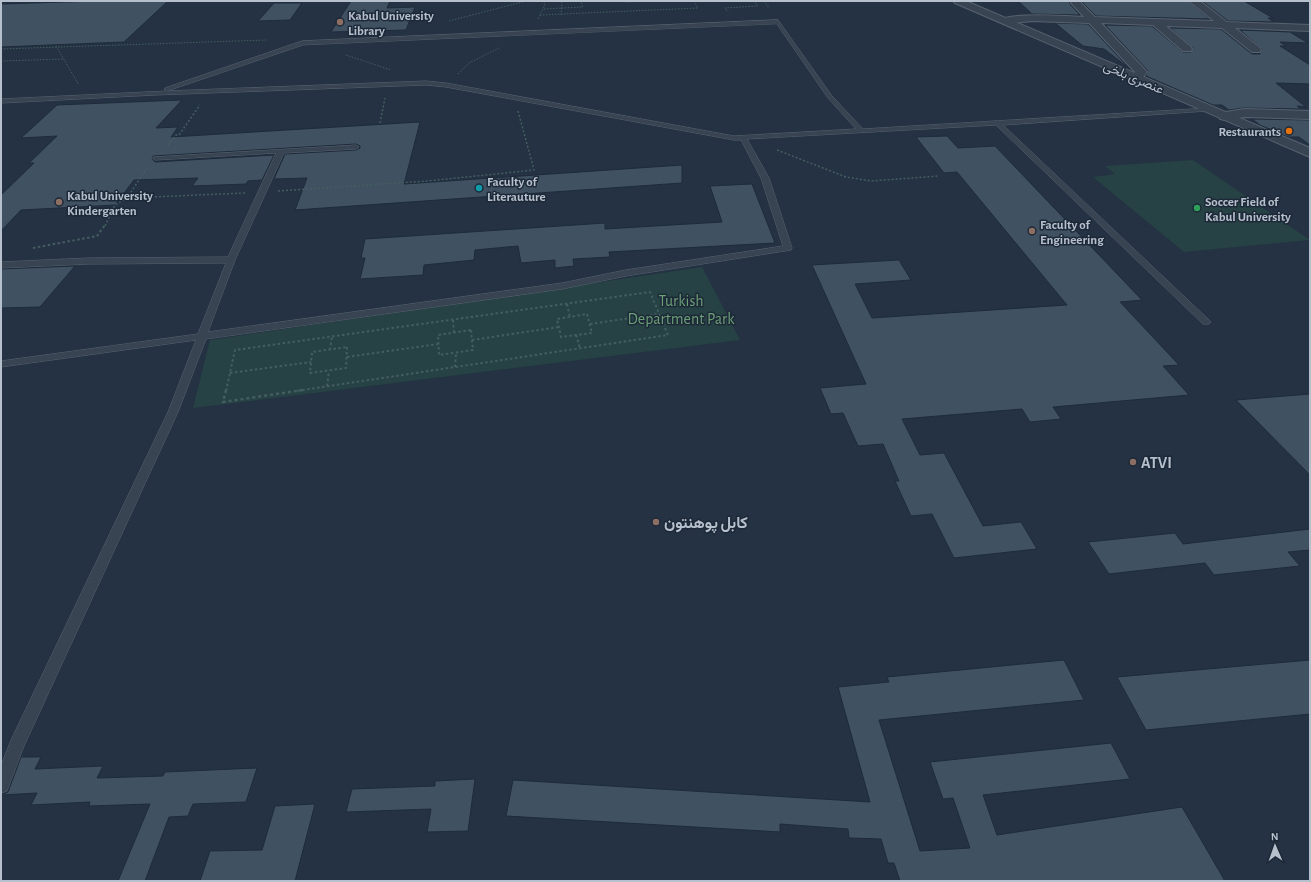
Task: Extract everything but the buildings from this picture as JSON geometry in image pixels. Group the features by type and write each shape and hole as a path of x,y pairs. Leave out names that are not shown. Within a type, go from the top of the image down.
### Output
{"street":[{"name":"عنصری بلخی","path":"958,1 1310,153"},
{"path":"1077,1 1076,3 1092,21 1141,72 1137,78"},
{"path":"1194,1 1256,50"},
{"path":"1004,20 1032,18 1310,28"},
{"path":"1275,18 1304,38"},
{"path":"1156,23 1187,49"},
{"path":"1225,116 1244,113 1310,115"}],"lane":[{"path":"155,93 302,43 778,22 830,97 860,130"},
{"path":"1,101 388,83 446,84 734,138 1207,109"},
{"path":"997,123 1206,322"},
{"path":"1,364 562,286 626,273 788,248 765,178 743,138"},
{"path":"155,158 356,147"},
{"path":"1,785 17,743 173,412 231,260 281,151"},
{"path":"1,264 89,261 231,260"}],"path":[{"path":"545,2 563,1 561,14"},
{"path":"544,9 583,7 581,1"},
{"path":"626,2 652,1"},
{"path":"540,15 698,8 694,1"},
{"path":"1,49 266,40"},
{"path":"56,46 81,88"},
{"path":"1,61 64,59"},
{"path":"380,123 388,83"},
{"path":"127,198 141,175 155,158 164,151 176,135 179,135 209,91"},
{"path":"30,248 97,236 104,227 115,205 127,198 262,192 428,181 534,170 514,97"},
{"path":"777,150 846,177 871,181 939,176"},
{"path":"650,292 668,336 223,402 235,350 567,304 650,292"},
{"path":"567,304 570,317"},
{"path":"587,314 592,333 562,337 557,319 570,317 587,314"},
{"path":"590,324 658,314"},
{"path":"453,320 454,333"},
{"path":"472,340 559,327"},
{"path":"471,330 473,350 439,355 438,335 454,333 471,330"},
{"path":"576,335 580,349"},
{"path":"330,350 332,337"},
{"path":"347,357 438,344"},
{"path":"347,347 346,368 310,373 312,352 330,350 347,347"},
{"path":"455,367 456,353"},
{"path":"230,373 311,362"},
{"path":"327,386 329,370"}],"green space":[{"name":"Soccer Field of Kabul University","path":"1193,160 1310,240 1184,252 1093,177 1115,174 1105,166"},
{"name":"Turkish Department Park","path":"702,267 740,340 193,408 210,340"}],"place":[{"name":"Kabul University Library","path":"340,22"},
{"name":"Restaurants","path":"1289,131"},
{"name":"Faculty of Literauture","path":"479,188"},
{"name":"Kabul University Kindergarten","path":"59,202"},
{"name":"Soccer Field of Kabul University","path":"1197,208"},
{"name":"Faculty of Engineering","path":"1032,231"},
{"name":"ATVI","path":"1133,462"},
{"name":"کابل پوهنتون","path":"656,522"}]}
